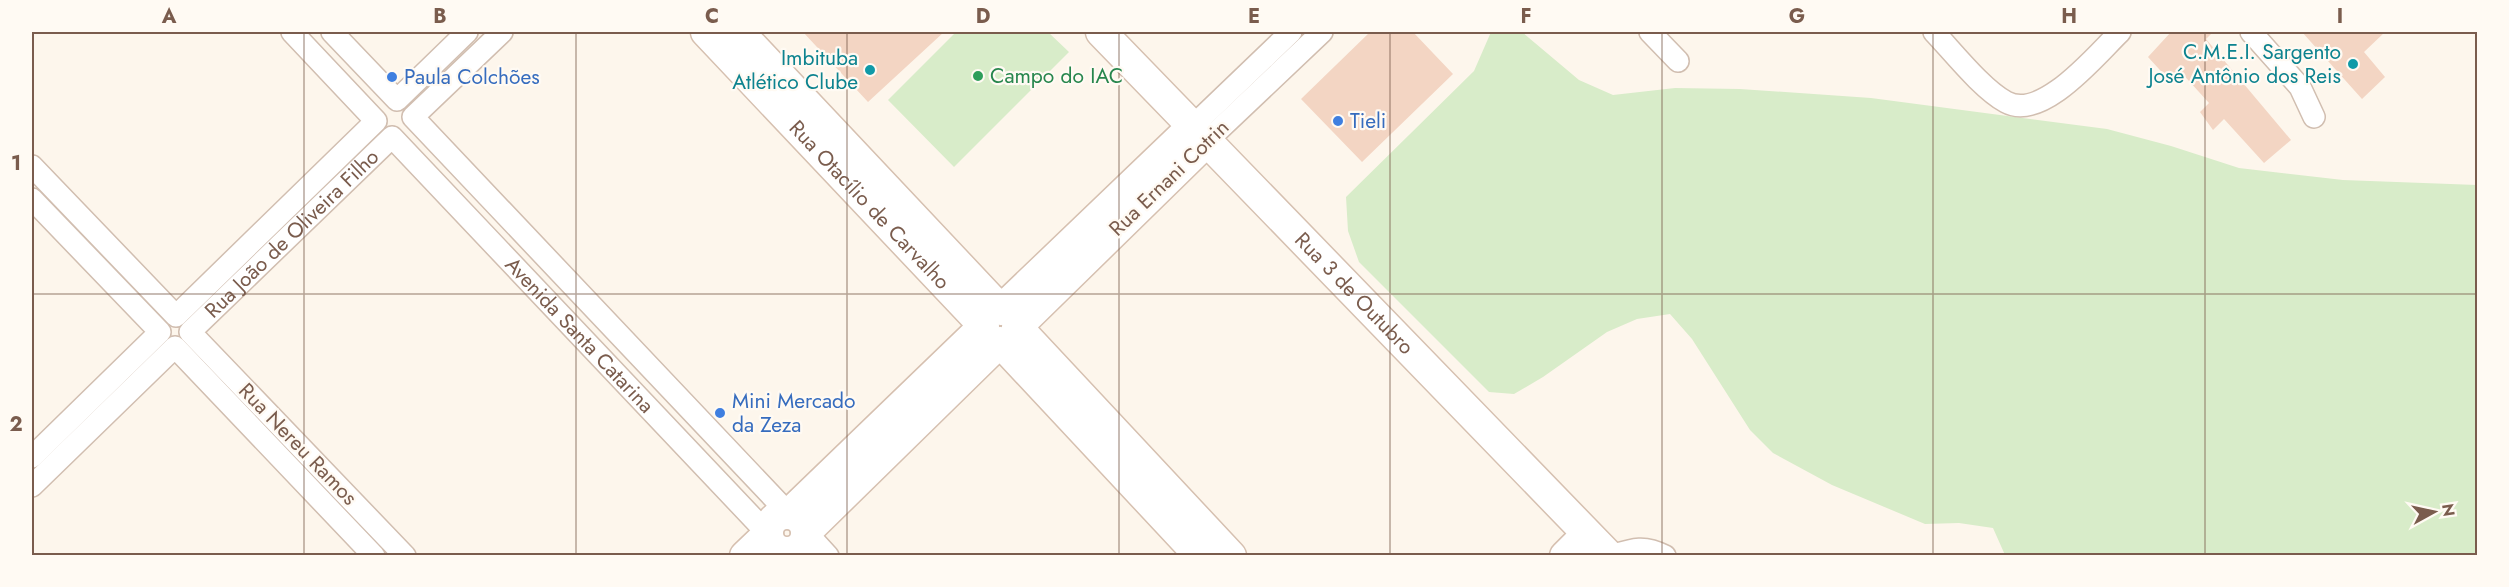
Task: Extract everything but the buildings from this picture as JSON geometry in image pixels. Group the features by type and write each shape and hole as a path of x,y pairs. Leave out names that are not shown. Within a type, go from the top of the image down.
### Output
{"street":[{"path":"292,32 376,121 381,132 392,137 407,132 413,117 502,32"},
{"path":"332,32 397,100 408,106 413,117"},
{"path":"376,121 376,115 386,101 397,100 467,32"},
{"name":"Rua Otacílio de Carvalho","path":"707,32 793,107 1131,465 1231,555"},
{"name":"Rua Otacílio de Carvalho","path":"739,32 793,107"},
{"name":"Rua 3 de Outubro","path":"1101,32 1587,534 1610,555"},
{"name":"Rua Ernani Cotrin","path":"745,555 786,540 857,465 1200,133 1291,32"},
{"name":"Rua Ernani Cotrin","path":"1200,133 1322,32"},
{"path":"1650,32 1678,61"},
{"path":"1934,32 1992,92 2008,103 2023,105 2055,94 2120,32"},
{"path":"2252,32 2300,87 2314,117"},
{"name":"Avenida Santa Catarina","path":"413,117 786,540"},
{"name":"Rua João de Oliveira Filho","path":"176,316 376,121"},
{"name":"Rua João de Oliveira Filho","path":"190,332 392,137"},
{"name":"Avenida Santa Catarina","path":"392,137 786,540 828,555"},
{"path":"32,166 176,316 188,323 190,332 187,341 175,347 70,435 32,457"},
{"path":"32,199 160,332 166,344 175,347"},
{"path":"63,232 80,217"},
{"path":"272,222 288,238"},
{"path":"32,486 70,435 160,332 163,322 176,316"},
{"name":"Rua Nereu Ramos","path":"190,332 405,555"},
{"name":"Rua Nereu Ramos","path":"175,347 374,555"},
{"name":"Rua Otacílio de Carvalho","path":"1131,465 1200,555"},
{"path":"316,495 331,478"},
{"path":"1565,555 1587,534"},
{"path":"1610,555 1632,549 1651,548 1665,555"}],"green space":[{"name":"Campo do IAC","path":"956,32 1048,32 1069,52 954,167 888,100"},
{"path":"1491,32 1522,32 1579,80 1613,95 1675,88 1740,89 1871,98 2107,129 2171,146 2239,168 2343,180 2477,185 2477,555 2005,555 1993,528 1959,523 1925,524 1832,485 1773,453 1750,430 1692,339 1670,314 1637,319 1607,332 1543,377 1514,394 1489,392 1359,262 1348,231 1346,197 1474,71"}],"place":[{"name":"C.M.E.I. Sargento José Antônio dos Reis","path":"2353,64"},
{"name":"Imbituba Atlético Clube","path":"870,70"},
{"name":"Campo do IAC","path":"978,76"},
{"name":"Paula Colchões","path":"392,77"},
{"name":"Tieli","path":"1338,121"},
{"name":"Mini Mercado da Zeza","path":"720,413"}]}
